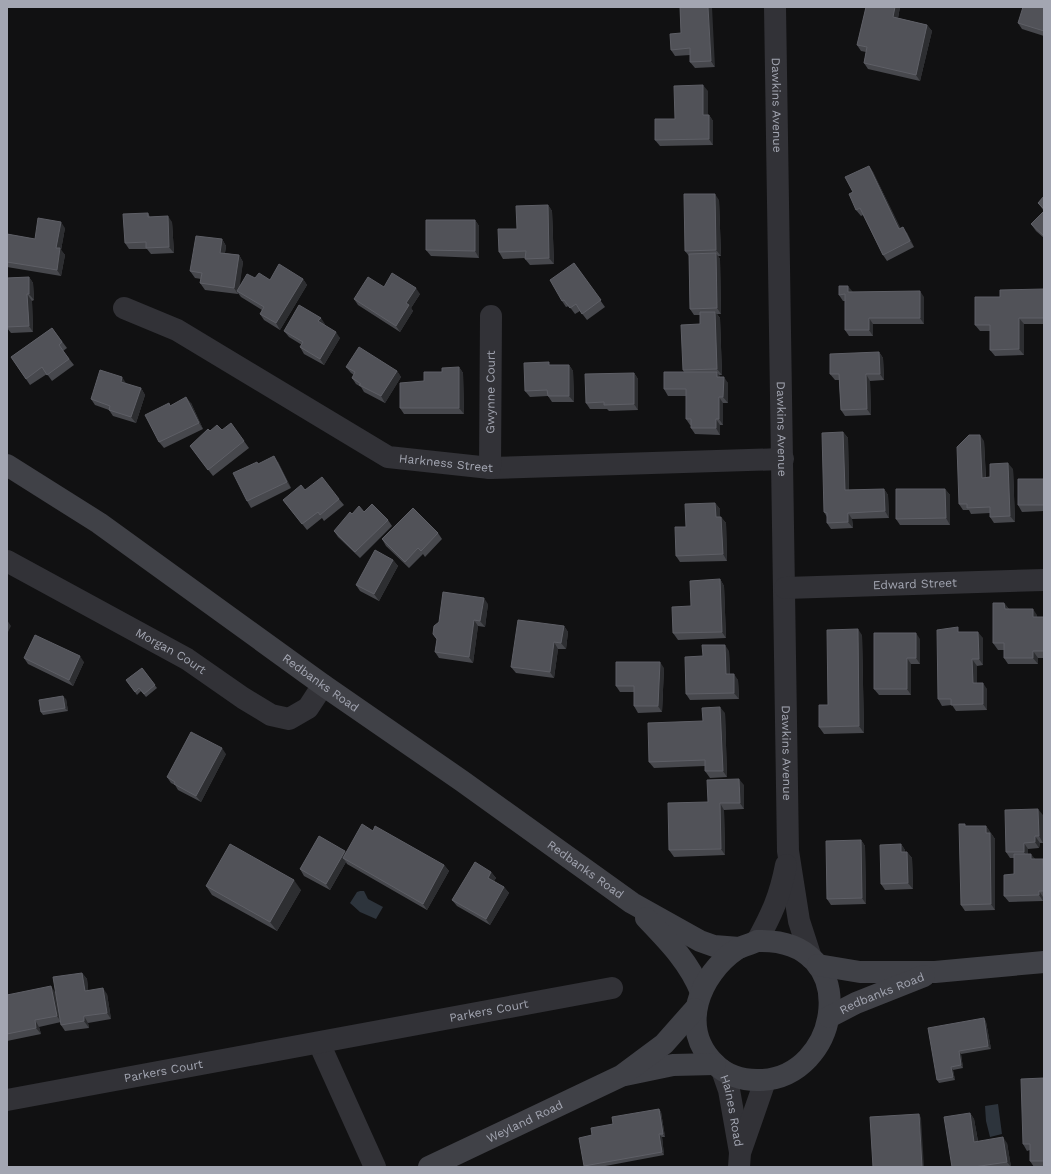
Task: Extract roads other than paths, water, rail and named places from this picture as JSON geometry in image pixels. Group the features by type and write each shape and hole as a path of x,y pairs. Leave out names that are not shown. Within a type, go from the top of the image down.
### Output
{"main road":[{"name":"Redbanks Road","path":"7,465 99,523 323,685 462,781 632,903 700,941 714,946 748,945"},
{"name":"Redbanks Road","path":"632,903 673,945 695,976 698,1000"},
{"path":"772,941 788,944 799,949 814,962 825,978 829,992 829,1017 818,1044 807,1058 794,1070 778,1078 765,1080 737,1077 719,1067 706,1053 699,1040 696,1027 698,1000 714,969 748,945 772,941"},
{"name":"Redbanks Road","path":"814,962 860,972 935,972 1044,962"},
{"name":"Redbanks Road","path":"829,1017 856,1002 935,972"},
{"name":"Weyland Road","path":"430,1167 621,1076 664,1044 698,1000"},
{"name":"Weyland Road","path":"621,1076 673,1065 719,1067"}],"street":[{"name":"Dawkins Avenue","path":"775,7 788,852 799,921 814,962"},
{"name":"Harkness Street","path":"124,308 177,330 388,457 490,468 783,459"},
{"name":"Gwynne Court","path":"490,468 491,316"},
{"name":"Morgan Court","path":"7,561 188,659 243,698 271,714 289,719 308,708 323,685"},
{"name":"Edward Street","path":"785,588 1044,580"},
{"name":"Dawkins Avenue","path":"748,945 775,908 780,892 788,852"},
{"name":"Parkers Court","path":"7,1100 612,988"},
{"path":"319,1043 375,1167"},
{"name":"Haines Road","path":"719,1067 729,1090 739,1160"},
{"name":"Haines Road","path":"739,1160 765,1080"}]}
